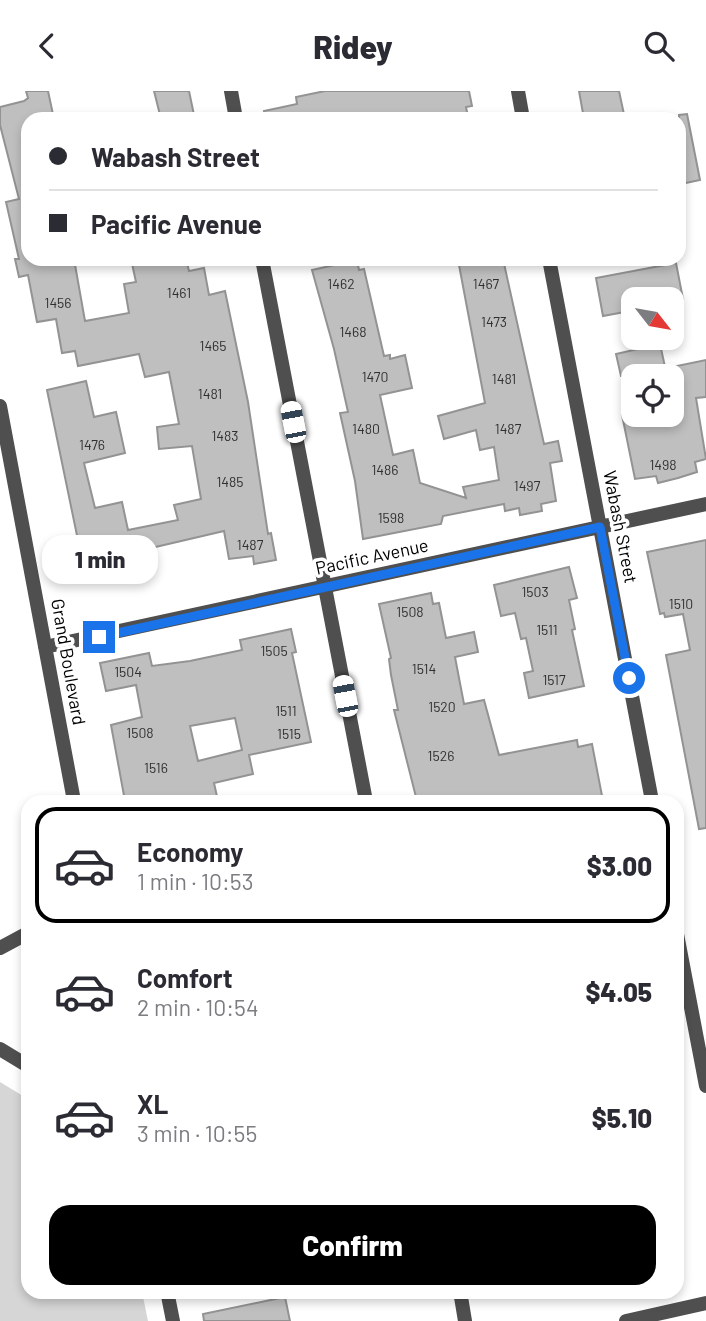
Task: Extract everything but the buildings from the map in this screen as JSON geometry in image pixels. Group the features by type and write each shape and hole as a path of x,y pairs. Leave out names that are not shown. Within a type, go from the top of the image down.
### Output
{"street":[{"path":"231,91 235,112"},
{"path":"518,91 522,112"},
{"path":"263,266 365,795"},
{"name":"Wabash Street","path":"550,266 651,795"},
{"name":"Grand Boulevard","path":"0,406 73,795"},
{"name":"Pacific Avenue","path":"45,647 706,504"},
{"path":"0,948 21,937"},
{"path":"684,971 706,1086"},
{"path":"0,1049 21,1062"},
{"path":"169,1299 173,1321"},
{"path":"461,1299 465,1321"},
{"path":"626,1321 706,1303"}],"shaded area":[{"path":"0,1082 21,1095 21,1299 143,1299 148,1321 0,1321"}],"route":[{"path":"99,637 600,527 629,678"}]}
